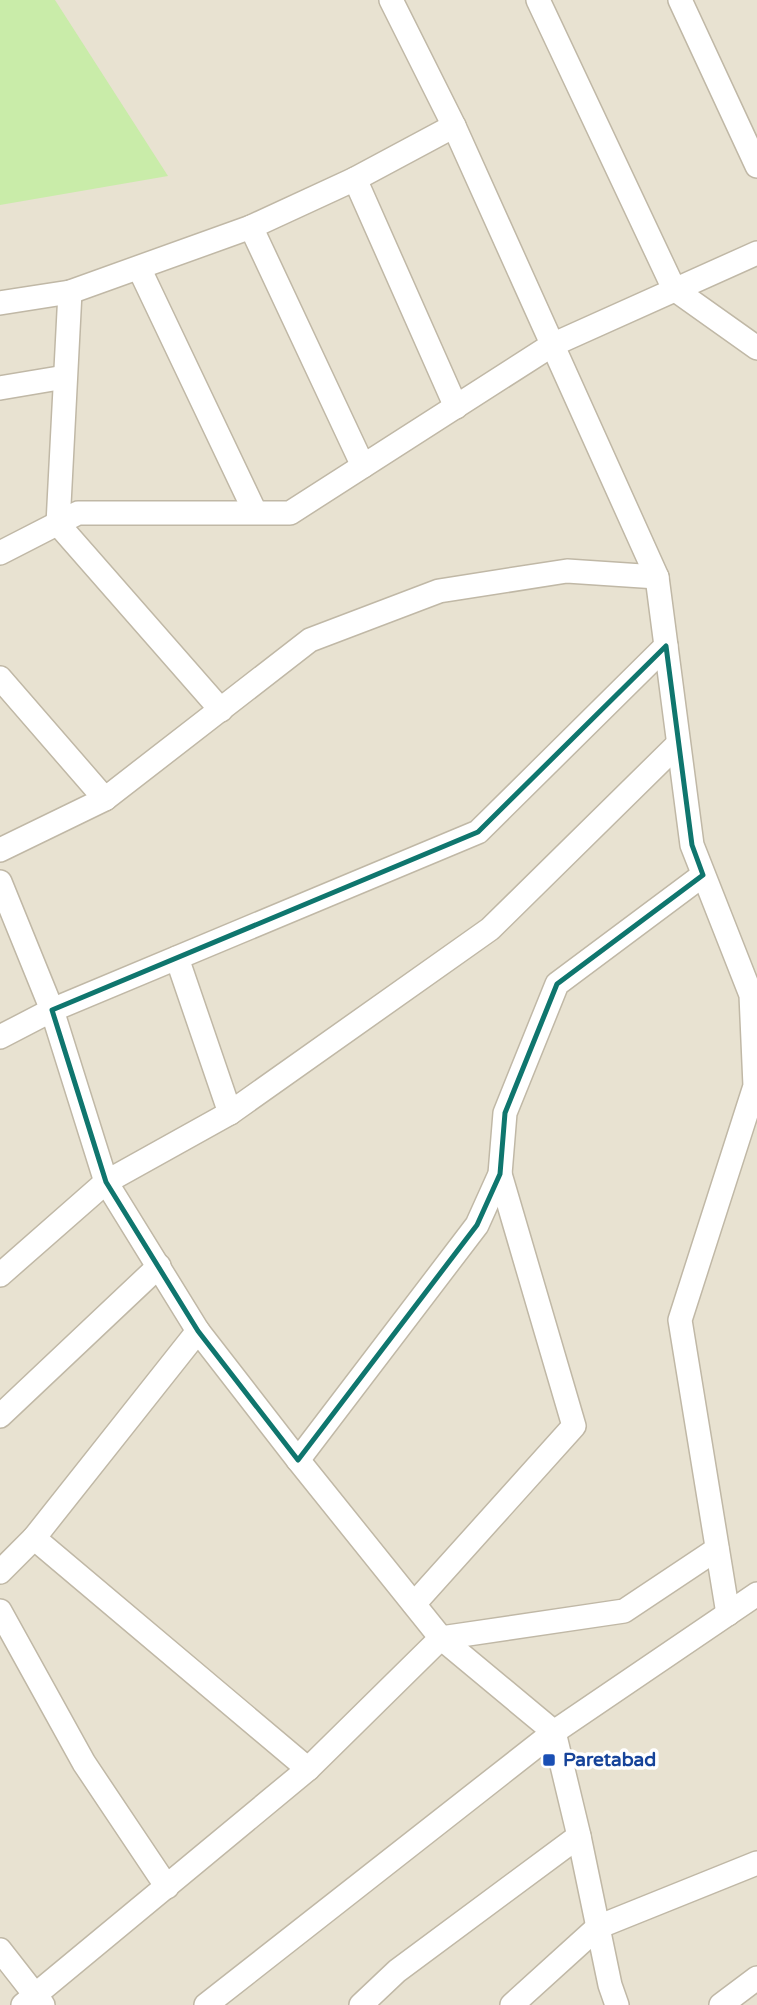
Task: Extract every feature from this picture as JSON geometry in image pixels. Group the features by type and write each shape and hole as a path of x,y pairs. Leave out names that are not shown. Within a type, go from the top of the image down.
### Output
{"street":[{"path":"391,0 454,126 657,578 692,845 751,995 755,1086 680,1320 727,1614"},
{"path":"538,0 674,289 757,348"},
{"path":"680,0 757,166"},
{"path":"0,303 70,292 251,228 355,179 454,126"},
{"path":"355,179 456,407"},
{"path":"251,228 363,466"},
{"path":"0,553 78,513 290,513 552,345 757,253"},
{"path":"139,268 255,512"},
{"path":"70,292 58,524 221,710"},
{"path":"0,388 65,377"},
{"path":"0,850 105,799 310,640 439,591 567,571 657,578"},
{"path":"0,1037 52,1010 478,832 666,646"},
{"path":"0,678 105,799"},
{"path":"0,1275 106,1182 230,1113 489,929 678,744"},
{"path":"298,1460 477,1225 499,1174 505,1113 557,984 703,875"},
{"path":"0,881 52,1010 106,1182 198,1331 441,1639 554,1732 610,1985 617,2005"},
{"path":"177,958 230,1113"},
{"path":"414,1604 574,1426 499,1174"},
{"path":"0,1416 159,1265"},
{"path":"0,1572 34,1538 198,1331"},
{"path":"34,1538 308,1769"},
{"path":"0,1950 34,2002 308,1769 441,1639 624,1611 717,1549"},
{"path":"206,2005 554,1732 757,1594"},
{"path":"0,1611 84,1763 167,1887"},
{"path":"361,2005 397,1971 579,1836"},
{"path":"512,2005 598,1927 757,1863"},
{"path":"721,2005 757,1978"}],"highlighted area":[{"path":"666,646 692,845 703,875 557,984 505,1113 500,1174 477,1225 298,1460 198,1331 106,1182 52,1010 478,832"}],"shaded area":[{"path":"0,0 757,0 757,2005 0,2005"}],"green space":[{"path":"0,0 55,0 168,176 0,205"}],"place":[{"name":"Paretabad","path":"549,1760"}]}
